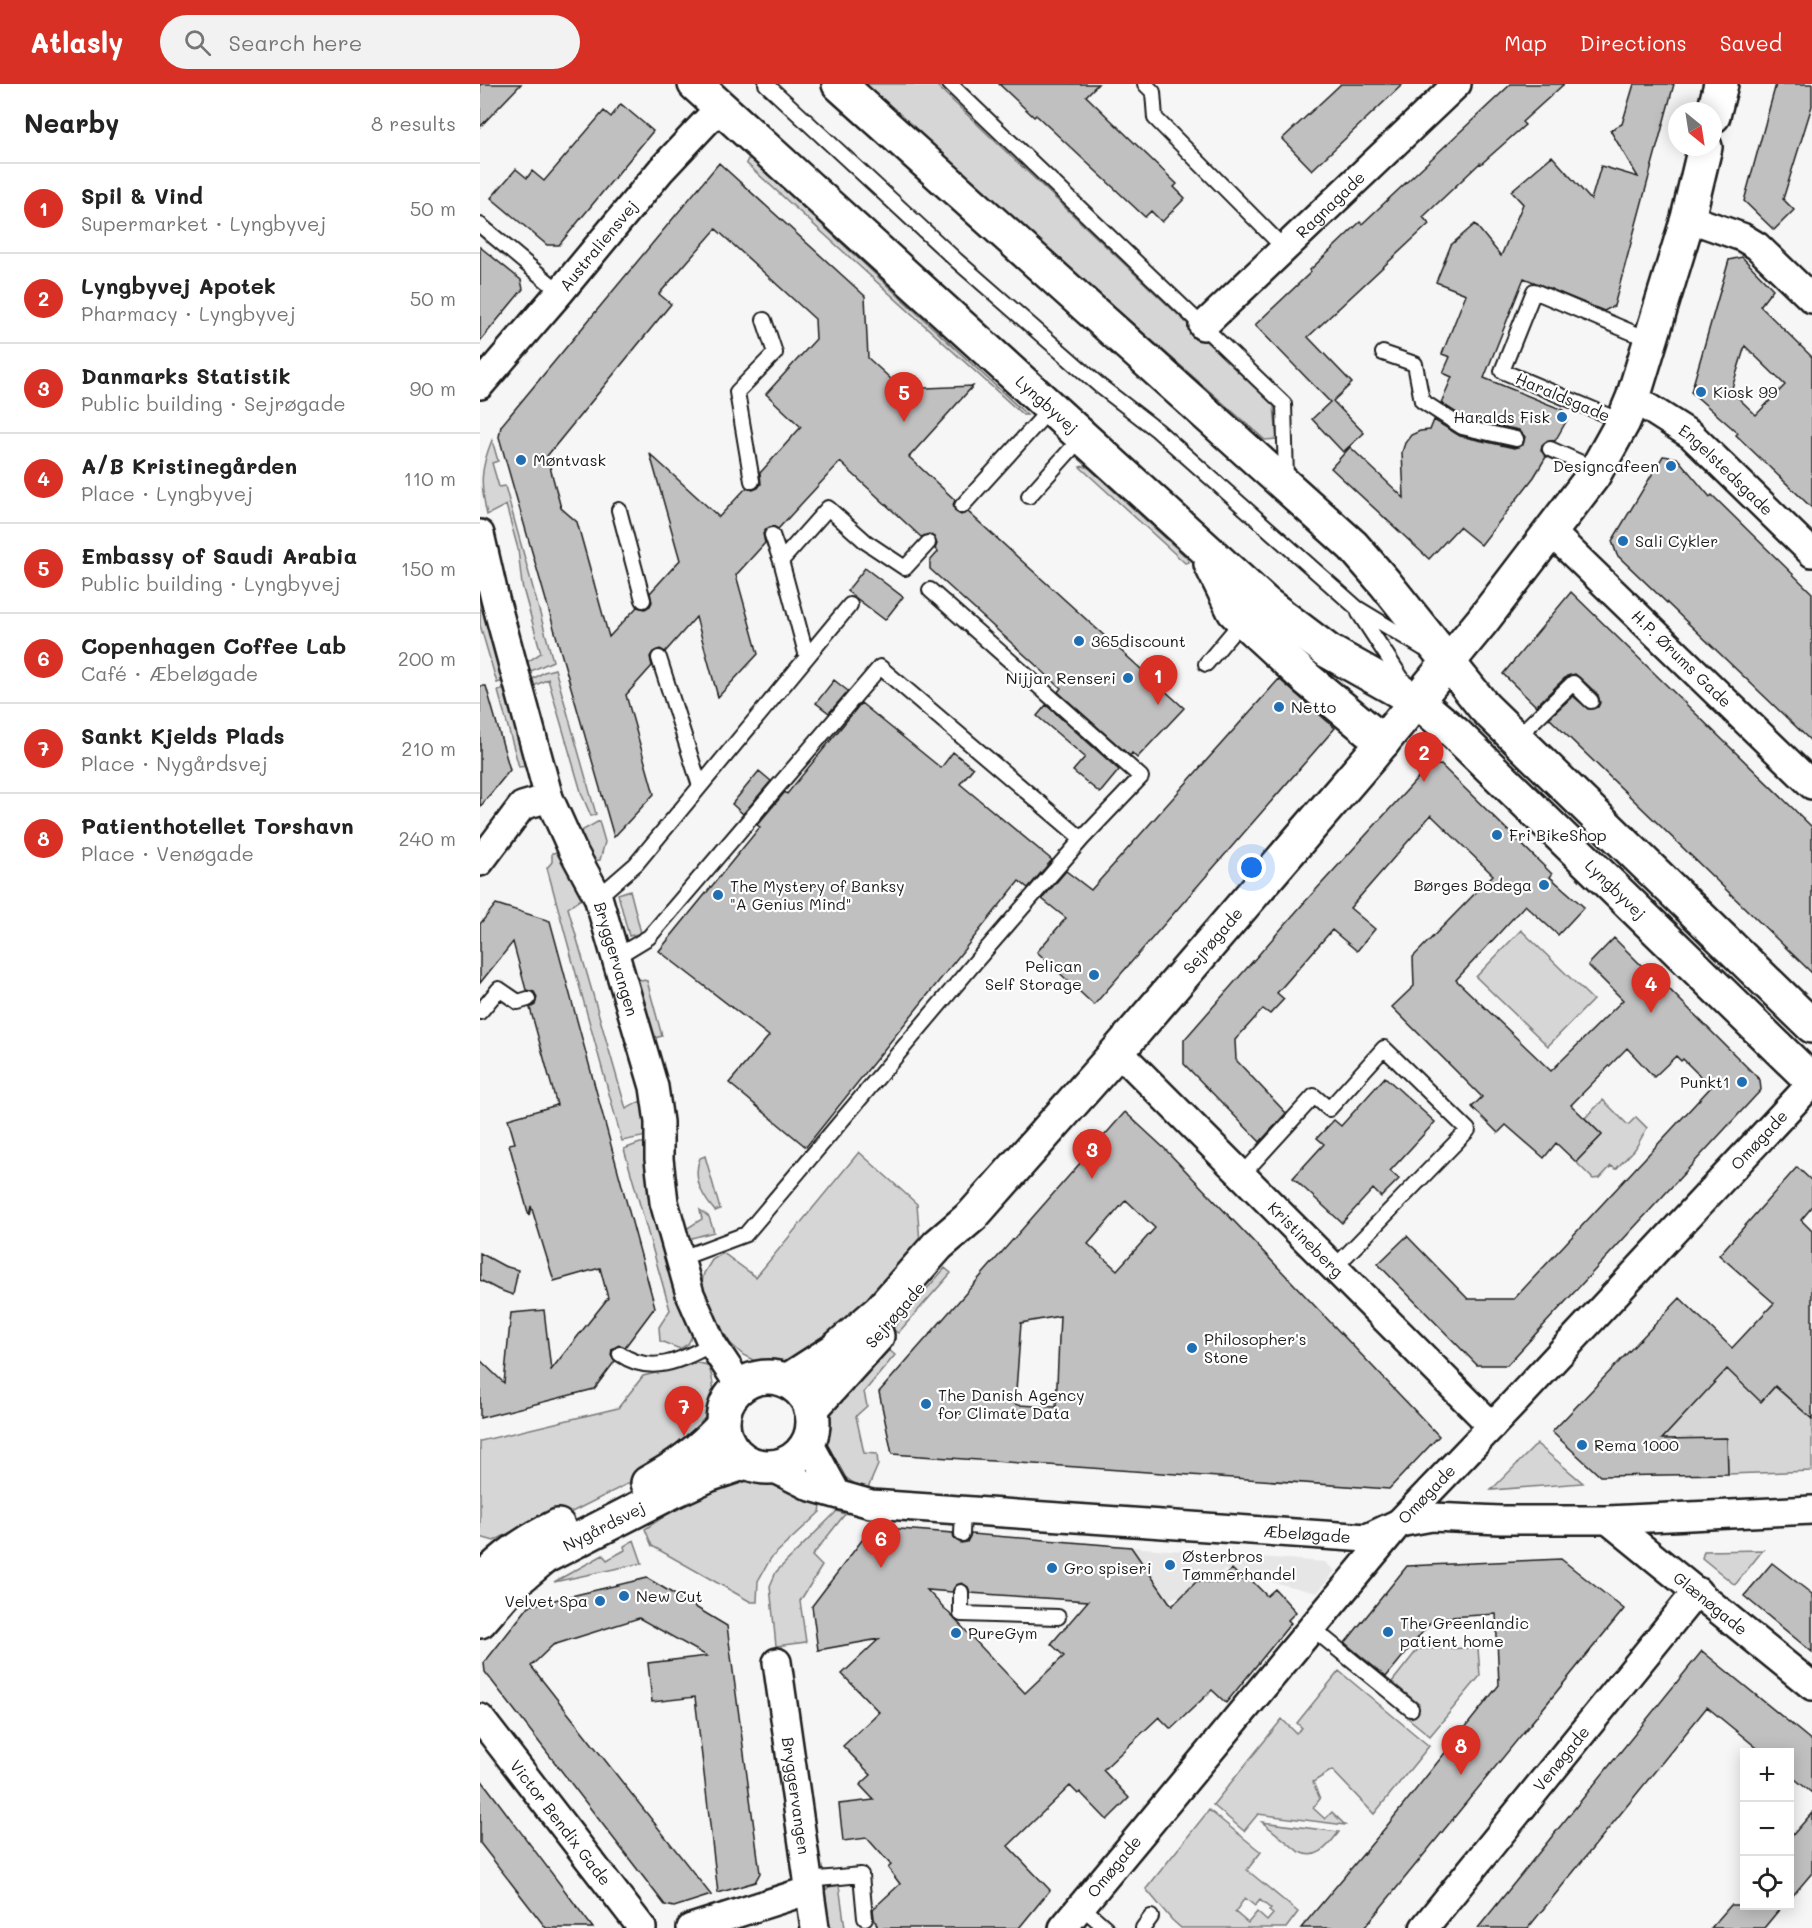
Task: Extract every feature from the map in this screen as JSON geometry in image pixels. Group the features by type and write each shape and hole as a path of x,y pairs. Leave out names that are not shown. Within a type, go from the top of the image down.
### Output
{"street":[{"name":"Lyngbyvej","path":"695,84 709,119 1050,409 1266,604 1302,634 1328,651 1417,701 1456,734 1812,1082"},
{"name":"Lyngbyvej","path":"839,84 1353,546 1484,707 1812,1026"},
{"name":"Ragnagade","path":"1203,326 1457,84"},
{"path":"1716,102 1721,84"},
{"name":"Australiensvej","path":"480,385 661,170 709,119"},
{"name":"Haraldsgade","path":"1448,662 1597,470 1628,410 1652,340 1688,218 1703,156"},
{"path":"1688,218 1742,237 1757,246 1812,299"},
{"name":"Engelstedsgade","path":"1628,410 1691,435 1812,553"},
{"name":"H.P. Ørums Gade","path":"1551,532 1812,785"},
{"name":"Bryggervangen","path":"480,534 495,599 549,798 572,849 598,897 654,1087 659,1122 658,1159 664,1202 679,1259 697,1312 712,1344 740,1386"},
{"path":"1203,547 1234,611 1307,679 1383,742"},
{"name":"Sejrøgade","path":"787,1381 835,1350 880,1311 938,1245 973,1215 1118,1051 1383,742 1448,662"},
{"path":"480,862 522,806 549,798"},
{"name":"Kristineberg","path":"1118,1051 1492,1426"},
{"name":"Omøgade","path":"1063,1928 1399,1523 1812,1082"},
{"name":"Sejrøgade","path":"810,1425 948,1254 973,1215"},
{"path":"810,1425 805,1448 795,1458 788,1463 758,1465 730,1447 722,1426 726,1404 740,1386 763,1377 775,1377 787,1381 802,1392 810,1425 837,1494"},
{"name":"Nygårdsvej","path":"480,1582 495,1566 524,1544 618,1498 682,1463 698,1451 722,1426"},
{"name":"Nygårdsvej","path":"480,1621 513,1583 544,1557 708,1475 758,1465"},
{"name":"Æbeløgade","path":"758,1465 811,1486 871,1504 962,1522 1367,1538 1399,1523 1432,1516 1500,1520 1608,1520 1812,1510"},
{"name":"Glænøgade","path":"1608,1520 1812,1686"},
{"name":"Venøgade","path":"1424,1928 1697,1591"},
{"name":"Bryggervangen","path":"777,1662 815,1928"},
{"name":"Victor Bendix Gade","path":"480,1718 642,1928"},
{"path":"691,1928 809,1885"}],"lane":[{"name":"Lyngbyvej","path":"766,84 965,267 1100,387 1156,430 1357,608 1448,662"},
{"path":"950,84 1284,404 1286,485"},
{"path":"1145,84 1153,92 1155,118 1284,248"},
{"path":"480,225 560,292"},
{"name":"Haraldsgade","path":"1628,410 1502,371 1534,291 1652,340"},
{"path":"752,481 737,392 775,353 764,320"},
{"path":"1383,353 1415,364 1422,401 1462,426 1516,439"},
{"path":"962,506 1050,409"},
{"path":"1029,496 1082,437"},
{"path":"1550,449 1597,470"},
{"path":"781,561 828,508 866,542 905,568 928,543"},
{"path":"619,510 643,600"},
{"path":"772,535 807,657"},
{"path":"679,1259 746,1234 977,960 1082,839 1141,777 930,590"},
{"path":"598,897 636,864 850,605"},
{"name":"Lyngbyvej","path":"1357,608 1417,701"},
{"path":"1206,664 1243,620"},
{"path":"659,658 700,786"},
{"path":"616,957 649,937 880,667 1082,839"},
{"path":"1516,738 1573,683 1591,701"},
{"path":"480,1012 499,989 518,1002 528,999"},
{"path":"1242,1175 1314,1096 1329,1109 1384,1048 1468,1130 1334,1268"},
{"path":"620,1354 629,1360 648,1366 666,1364 712,1344"},
{"path":"961,1592 962,1614 1058,1617"},
{"path":"1312,1628 1412,1709"},
{"path":"809,1885 861,1875 866,1918"},
{"path":"1081,1906 1106,1928"}],"shaded area":[{"path":"861,84 935,84 1274,406 1277,439 1265,440"},
{"path":"748,159 751,159 1027,415 1023,415 746,163"},
{"path":"492,440 498,461 492,463 499,487 505,486 553,661 529,672 525,670 524,664 541,653 522,585 518,549 506,505 487,515 483,494 483,469"},
{"path":"1080,467 1089,468 1189,562 1185,563"},
{"path":"480,594 510,679 497,683 480,625"},
{"path":"555,669 596,814 591,816 582,795 548,679 530,688 528,682 544,672"},
{"path":"512,687 529,766 519,767 498,691"},
{"path":"599,821 605,842 600,860 592,861 576,834"},
{"path":"560,852 583,890 581,899 568,908 626,1109 643,1102 647,1136 622,1141 547,868 552,862 552,853"},
{"path":"630,890 641,933 629,936 618,894"},
{"path":"1521,930 1593,1000 1548,1046 1476,977"},
{"path":"634,978 647,981 662,1036 652,1039"},
{"path":"1603,1100 1628,1125 1636,1117 1647,1128 1635,1149 1616,1169 1611,1166 1600,1178 1593,1179 1576,1162 1602,1135 1585,1118"},
{"path":"647,1143 648,1186 692,1336 688,1344 680,1349 660,1341 659,1327 670,1310 624,1149"},
{"path":"859,1152 917,1204 920,1243 831,1343 782,1366 759,1363 743,1355 730,1343 704,1296 702,1282 704,1273 712,1260 723,1253 756,1277"},
{"path":"705,1156 720,1209 715,1211 702,1193 698,1179 700,1158"},
{"path":"700,1210 709,1217 714,1232 688,1239 683,1231 702,1219"},
{"path":"945,1268 951,1273 898,1333 892,1329"},
{"path":"889,1350 895,1355 864,1392 867,1406 856,1416 864,1453 877,1454 878,1465 868,1488 855,1484 835,1470 824,1450 823,1437 830,1408 858,1367"},
{"path":"697,1363 708,1365 712,1377 713,1414 657,1469 560,1518 539,1517 494,1541 480,1537 480,1441 618,1408 643,1376"},
{"path":"1727,1368 1761,1401 1775,1387 1809,1416 1812,1414 1812,1471 1728,1474 1727,1438 1661,1440"},
{"path":"1537,1444 1583,1483 1491,1490"},
{"path":"748,1476 778,1481 818,1500 821,1506 820,1512 771,1558 758,1581 757,1602 751,1602 652,1546 645,1529 680,1506 677,1500"},
{"path":"837,1511 845,1514 812,1556 822,1566 800,1601 806,1642 776,1646 770,1586 776,1572"},
{"path":"634,1540 642,1563 554,1582 603,1555 607,1560 625,1550 624,1546"},
{"path":"1131,1547 1325,1562 1335,1571 1317,1593 1224,1570 1209,1582 1197,1581 1183,1595 1167,1600"},
{"path":"1763,1550 1735,1585 1702,1558 1704,1551"},
{"path":"1478,1648 1480,1676 1430,1736 1408,1718 1419,1704 1392,1682 1418,1649"},
{"path":"1339,1671 1429,1746 1374,1814 1332,1770 1313,1782 1320,1799 1313,1808 1325,1819 1332,1812 1345,1825 1258,1814 1244,1831 1213,1805 1282,1719 1296,1733 1302,1728 1297,1723"},
{"path":"1209,1810 1261,1852 1247,1870 1298,1912 1286,1928 1181,1928 1146,1889","holes":["1245,1898 1255,1906 1260,1900 1271,1909 1269,1911 1273,1914 1267,1921 1257,1912 1248,1923 1235,1912"]},
{"path":"1262,1822 1339,1832 1322,1851 1312,1855 1299,1852"},
{"path":"839,1885 845,1928 824,1928 821,1894 829,1887"}],"building":[{"path":"480,84 521,84 480,127"},
{"path":"999,84 1098,84 1086,96 1177,184 1174,187 1185,198 1162,222 1151,211 1145,217 1036,115 1034,117"},
{"path":"1341,84 1403,84 1312,170 1282,139"},
{"path":"1511,84 1564,84 1522,122 1525,125 1480,163 1423,217 1429,224 1308,337 1352,383 1333,401 1364,433 1343,452 1312,419 1330,402 1255,325 1360,222 1362,224"},
{"path":"1634,84 1674,84 1614,306 1604,311 1524,278 1484,378 1563,410 1567,420 1555,441 1548,440 1542,445 1541,450 1546,457 1534,477 1481,545 1459,527 1429,559 1331,468 1350,447 1404,498 1402,452 1405,443 1411,435 1430,430 1434,420 1460,436 1514,448 1523,445 1525,437 1519,430 1466,419 1441,403 1452,377 1443,373 1450,357 1442,354 1466,294 1436,282 1451,245 1475,224 1501,256 1523,204 1511,191 1552,156 1591,200 1601,166 1638,177 1610,130 1622,124"},
{"path":"1776,84 1812,84 1812,106 1783,199 1794,210 1774,230 1744,201"},
{"path":"621,104 653,131 559,245 547,245 491,198 516,169 527,178 532,171 544,181 604,111 611,117"},
{"path":"719,163 865,296 868,358 902,389 973,386 909,457 955,500 953,505 956,512 961,515 968,512 1184,708 1137,758 1132,753 1130,756 1058,692 1061,688 930,569 930,561 938,552 935,549 937,544 934,537 929,534 921,537 840,462 778,529 773,526 766,529 763,534 765,543 736,575 758,654 718,697 696,617 665,652 660,649 653,652 650,657 652,666 626,695 654,794 614,837 499,437 501,426","holes":["716,229 815,319 816,339 766,394 801,427 760,473 761,484 758,488 753,490 746,488 719,517 650,454 680,560 650,593 652,602 650,606 645,609 637,607 609,637 577,522 561,508 547,456 671,304 659,294"]},
{"path":"480,247 521,280 523,289 480,341"},
{"path":"1742,257 1773,289 1760,306 1812,357 1812,508 1736,435 1738,433 1691,392 1729,260","holes":["1745,346 1785,385 1756,415 1731,391"]},
{"path":"1663,456 1677,458 1710,497 1712,495 1812,593 1812,742 1617,555 1612,541"},
{"path":"865,568 903,597 885,620 847,591"},
{"path":"1571,592 1812,827 1812,973 1549,718 1573,696 1588,709 1598,707 1600,703 1598,695 1575,674 1567,676 1536,706 1503,674"},
{"path":"1279,679 1335,728 1094,1005 1037,952 1066,918 1042,899 1066,871 1091,890"},
{"path":"834,680 848,691 829,713 816,703"},
{"path":"480,686 486,686 510,770 480,807"},
{"path":"861,703 941,768 953,752 973,768 960,784 1052,860 1028,888 1019,881 806,1147 729,1083 769,1036 659,951 760,827 757,825 785,792 787,794"},
{"path":"1046,705 1119,770 1100,793 1073,771 1085,757 1037,716"},
{"path":"1441,765 1552,874 1550,877 1584,907 1558,935 1525,905 1456,980 1551,1071 1623,1000 1588,965 1614,938 1649,973 1651,971 1760,1080 1761,1090 1507,1365 1477,1365 1378,1264 1407,1236 1468,1299 1514,1299 1711,1087 1683,1059 1681,1061 1676,1056 1654,1077 1627,1048 1571,1105 1602,1135 1576,1162 1556,1143 1544,1158 1506,1125 1498,1133 1472,1107 1482,1097 1392,1007 1414,986 1413,957 1493,875 1431,815 1350,908 1375,929 1357,951 1332,930 1277,993 1284,999 1270,1014 1263,1009 1235,1040 1236,1060 1286,1113 1260,1142 1184,1064 1184,1040 1302,905 1429,766"},
{"path":"759,771 771,781 743,814 732,804"},
{"path":"496,904 550,921 655,1307 625,1347 619,1345 612,1349 611,1355 615,1361 594,1389 480,1418 480,1360 504,1383 511,1313 544,1310 551,1370 608,1298 600,1268 554,1281 531,1206 529,1216 509,1144 515,1143 508,1119 557,1105 530,1008 535,1005 537,997 534,992 526,990 513,942 480,983 480,924"},
{"path":"1385,1077 1435,1122 1390,1171 1399,1179 1381,1197 1373,1189 1342,1223 1293,1178 1324,1144 1317,1138 1334,1120 1341,1126"},
{"path":"1125,1112 1165,1149 1439,1436 1389,1489 892,1454 879,1392","holes":["1126,1200 1155,1228 1117,1270 1088,1244","1060,1316 1056,1407 1015,1404 1021,1323"]},
{"path":"1797,1167 1812,1181 1812,1207 1801,1220 1812,1231 1812,1419 1775,1386 1761,1402 1727,1369 1662,1439 1727,1438 1728,1474 1600,1476 1552,1432 1680,1298 1732,1348 1774,1303 1719,1255"},
{"path":"480,1253 504,1266 518,1270 513,1295 480,1280"},
{"path":"872,1527 953,1533 954,1539 961,1543 967,1542 971,1534 1131,1547 1172,1606 1197,1581 1218,1583 1232,1569 1245,1582 1249,1578 1267,1596 1275,1589 1296,1612 1288,1620 1291,1623 1226,1703 1212,1690 1171,1729 1159,1717 1103,1770 1129,1798 1107,1820 1080,1792 1078,1794 1070,1786 1008,1846 1050,1890 1019,1928 878,1928 873,1909 900,1884 888,1868 891,1865 867,1838 843,1841 839,1804 874,1800 860,1785 871,1775 843,1746 879,1712 842,1674 879,1639 818,1650 812,1606","holes":["962,1583 968,1587 970,1593 1088,1601 1051,1644 1064,1656 1025,1693 927,1590 952,1592 956,1585"]},
{"path":"1561,1559 1624,1609 1364,1928 1301,1928 1386,1827 1499,1685 1496,1614 1434,1618 1386,1677 1345,1643 1407,1566"},
{"path":"1772,1563 1812,1594 1812,1652 1744,1596"},
{"path":"647,1578 727,1626 760,1873 755,1882 718,1893 695,1697 652,1702 648,1663 707,1656 639,1618 553,1645 531,1666 711,1895 674,1907 665,1905 485,1672 484,1663 529,1606"},
{"path":"1702,1651 1812,1741 1812,1793 1794,1778 1794,1748 1757,1748 1707,1707 1528,1928 1478,1928"},
{"path":"480,1778 593,1928 546,1928 480,1843"},
{"path":"1812,1813 1812,1873 1794,1894 1794,1856 1794,1833"},
{"path":"1731,1905 1740,1905 1740,1910 1779,1910 1764,1928 1711,1928"}],"place":[{"name":"Kiosk 99","path":"1701,392"},
{"name":"Haralds Fisk","path":"1562,417"},
{"name":"Embassy of Saudi Arabia","path":"904,422"},
{"name":"Møntvask","path":"521,460"},
{"name":"Designcafeen","path":"1671,466"},
{"name":"Sali Cykler","path":"1623,541"},
{"name":"365discount","path":"1079,641"},
{"name":"Nijjar Renseri","path":"1128,678"},
{"name":"Spil & Vind","path":"1158,705"},
{"name":"Netto","path":"1279,707"},
{"name":"Lyngbyvej Apotek","path":"1424,782"},
{"name":"Fri BikeShop","path":"1497,835"},
{"name":"Børges Bodega","path":"1544,885"},
{"name":"The Mystery of Banksy \"A Genius Mind\"","path":"718,895"},
{"name":"Pelican Self Storage","path":"1094,975"},
{"name":"A/B Kristinegården","path":"1651,1013"},
{"name":"Punkt1","path":"1742,1082"},
{"name":"Danmarks Statistik","path":"1092,1179"},
{"name":"Philosopher's Stone","path":"1192,1348"},
{"name":"The Danish Agency for Climate Data","path":"926,1404"},
{"name":"Sankt Kjelds Plads","path":"684,1436"},
{"name":"Rema 1000","path":"1582,1445"},
{"name":"Østerbros Tømmerhandel","path":"1170,1565"},
{"name":"Copenhagen Coffee Lab","path":"881,1568"},
{"name":"Gro spiseri","path":"1052,1568"},
{"name":"New Cut","path":"624,1596"},
{"name":"Velvet Spa","path":"600,1601"},
{"name":"The Greenlandic patient home","path":"1388,1632"},
{"name":"PureGym","path":"956,1633"},
{"name":"Patienthotellet Torshavn","path":"1461,1775"}]}
